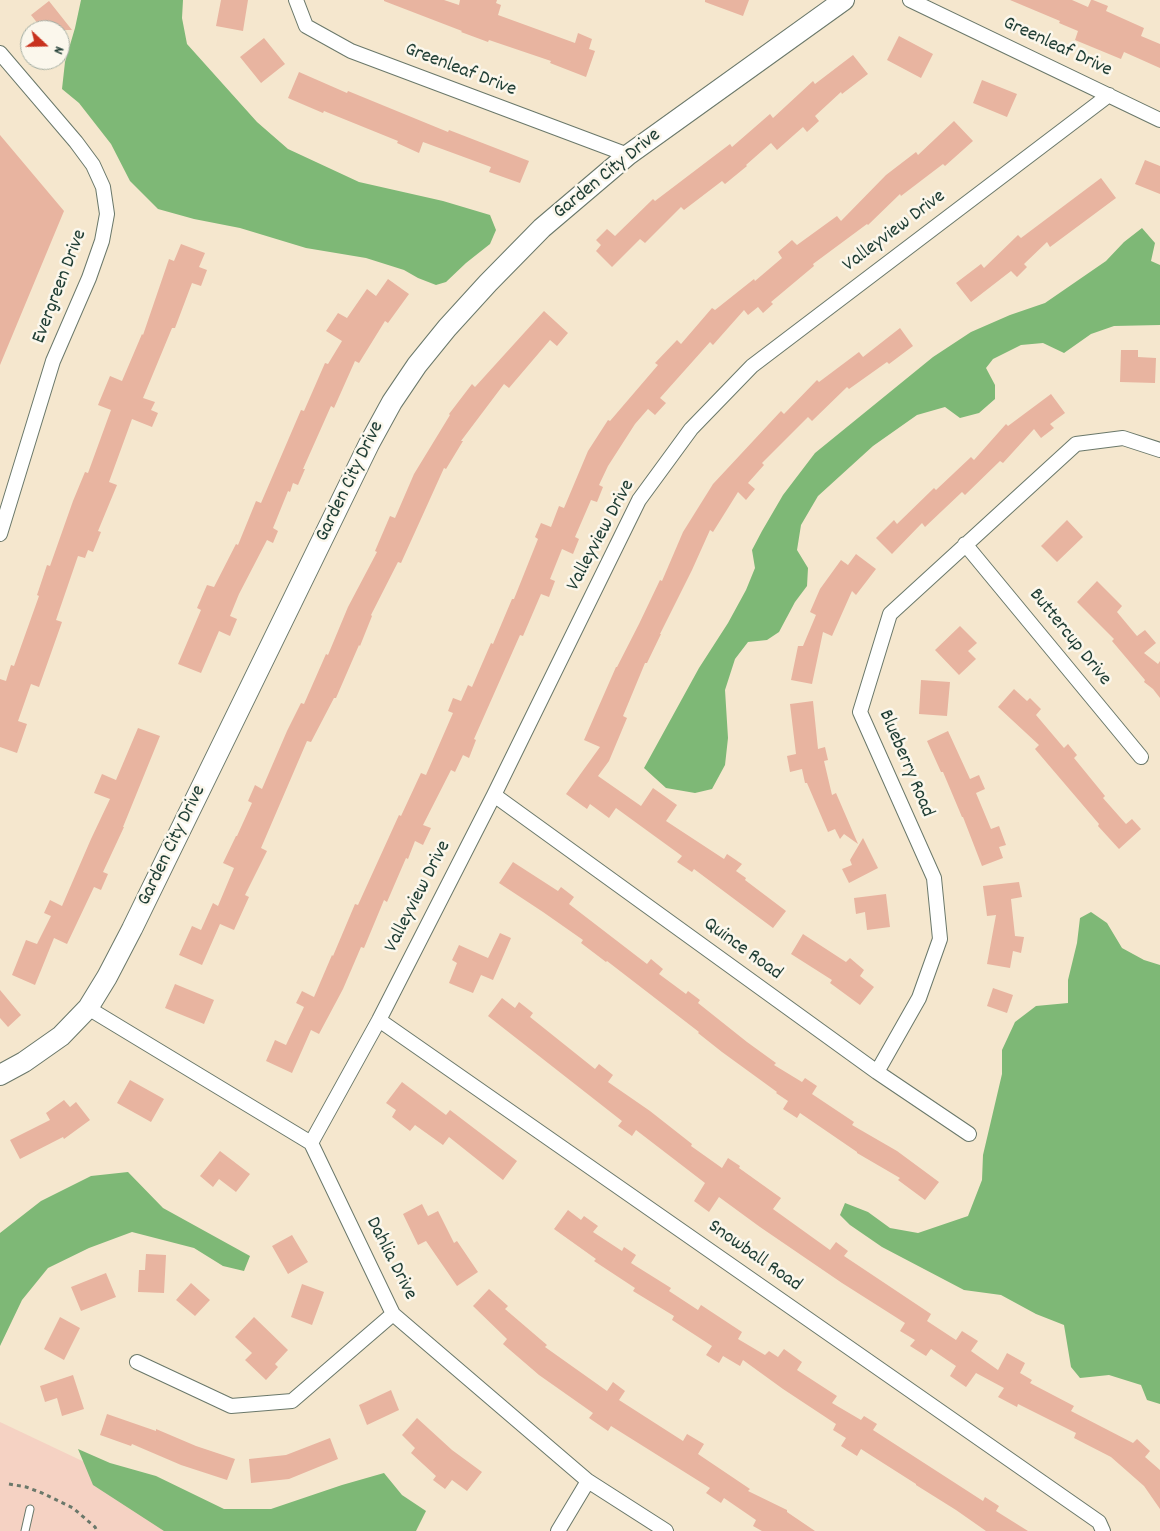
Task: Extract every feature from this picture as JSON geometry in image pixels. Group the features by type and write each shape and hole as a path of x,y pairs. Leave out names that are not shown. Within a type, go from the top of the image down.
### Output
{"street":[{"name":"Greenleaf Drive","path":"296,0 306,26 351,51 628,155"},
{"name":"Garden City Drive","path":"0,1075 24,1062 61,1036 88,1008 107,977 365,453 392,402 447,328 542,228 628,155 844,0"},
{"name":"Greenleaf Drive","path":"910,0 1160,120"},
{"name":"Evergreen Drive","path":"0,53 76,142 93,165 103,187 107,214 102,241 92,269 53,361 0,534"},
{"name":"Valleyview Drive","path":"311,1143 379,1020 494,795 639,500 691,429 752,366 1109,95"},
{"name":"Blueberry Road","path":"877,1072 919,998 940,940 934,878 860,712 890,614 1076,444 1123,438 1160,450"},
{"name":"Buttercup Drive","path":"966,544 1141,757"},
{"name":"Quince Road","path":"494,795 877,1072 969,1134"},
{"path":"88,1008 311,1143"},
{"name":"Snowball Road","path":"379,1020 1099,1522 1103,1531"},
{"name":"Dahlia Drive","path":"311,1143 393,1314 588,1480 666,1531"},
{"path":"137,1362 231,1406 292,1401 393,1314"},
{"path":"558,1531 588,1480"}],"lane":[{"path":"25,1531 30,1509"}],"path":[{"path":"9,1484 34,1490 73,1508 95,1527 97,1531"}],"shaded area":[{"path":"0,1422 230,1531 0,1531"}],"green space":[{"path":"81,0 183,0 182,18 187,44 257,122 288,149 359,182 443,201 490,215 496,230 490,244 446,282 436,285 404,270 366,258 306,248 240,228 194,219 158,209 130,181 111,144 79,103 62,89 64,70 70,70 70,45"},
{"path":"1142,228 1155,243 1151,261 1160,265 1160,325 1114,326 1091,334 1064,353 1043,343 1021,345 993,359 986,368 995,385 995,399 979,413 960,418 945,407 917,415 873,446 818,496 801,525 797,550 808,568 807,586 795,602 779,632 767,640 748,642 735,659 725,690 728,738 725,765 712,789 695,793 666,788 644,768 699,668 728,623 746,590 755,568 752,550 762,531 783,495 815,453 933,357 971,332 1010,315 1045,303 1106,261 1124,242"},
{"path":"1091,912 1107,923 1122,948 1144,960 1160,965 1160,1404 1147,1400 1141,1385 1109,1375 1080,1378 1071,1367 1064,1325 1036,1314 1001,1295 964,1290 882,1247 850,1225 840,1215 845,1203 868,1212 890,1228 918,1233 968,1216 982,1180 983,1155 1002,1074 1002,1050 1015,1022 1036,1006 1068,1003 1068,980 1077,943 1080,918"},
{"path":"128,1172 163,1208 250,1256 244,1271 223,1266 194,1248 132,1232 89,1248 48,1268 22,1300 0,1346 0,1233 41,1201 91,1176"},
{"path":"78,1449 110,1463 156,1476 224,1509 271,1509 384,1473 402,1495 426,1511 416,1531 164,1531 93,1485"}],"building":[{"path":"221,0 248,0 243,31 216,26"},
{"path":"384,0 444,0 459,5 460,0 497,0 496,3 501,5 498,15 575,43 578,33 592,39 589,49 595,51 586,77 550,63 551,61 489,40 488,42"},
{"path":"705,0 749,0 743,16 705,2"},
{"path":"1010,0 1072,0 1088,7 1091,0 1093,0 1108,6 1106,11 1144,28 1141,36 1160,44 1160,68 1124,52 1121,59 1075,40 1078,31 1059,23 1060,21"},
{"path":"49,1 64,20 35,20 31,15"},
{"path":"899,36 933,54 921,78 887,60"},
{"path":"264,38 285,64 261,83 240,57"},
{"path":"853,55 868,74 842,94 841,92 815,116 819,121 807,132 803,127 777,150 771,143 725,184 722,181 684,210 681,207 645,243 640,239 612,267 596,251 601,245 596,240 607,229 615,236 653,199 655,201 730,144 732,147 770,114 773,118 813,81 815,84"},
{"path":"299,72 347,93 348,91 448,132 449,130 529,161 520,183 489,172 491,167 423,142 419,153 397,143 398,141 288,98"},
{"path":"982,80 1017,94 1007,117 973,103"},
{"path":"954,121 973,141 945,166 943,164 901,196 900,194 868,225 813,264 814,266 771,302 773,304 763,313 758,307 748,315 744,310 713,345 710,342 660,398 666,403 655,415 648,409 635,424 608,466 599,485 603,487 597,502 591,500 575,537 579,539 573,554 562,549 550,579 555,581 549,597 541,594 523,636 520,635 474,739 476,740 469,758 463,755 455,772 451,770 423,825 431,828 423,845 415,841 387,902 384,900 364,948 361,947 343,989 319,1034 311,1030 292,1073 266,1061 275,1040 286,1045 304,1007 296,1003 302,991 314,997 355,904 358,905 399,815 401,816 421,773 426,775 453,713 448,711 453,698 461,701 468,685 472,687 491,643 493,644 512,599 514,599 538,539 535,537 541,523 551,527 559,506 564,508 588,451 608,420 610,421 658,365 655,363 677,340 681,344 712,308 715,310 754,279 755,281 782,258 778,252 792,240 797,245 837,216 841,221 886,175 916,152 918,155"},
{"path":"0,135 64,211 0,365"},
{"path":"1145,160 1160,166 1160,194 1135,184"},
{"path":"1101,178 1116,198 1050,247 1047,242 1024,264 1027,267 1017,277 1011,271 971,302 956,283 981,264 984,268 1018,235 1021,238"},
{"path":"181,244 205,253 199,267 207,270 201,286 192,283 175,328 172,328 143,398 155,402 151,410 158,413 152,427 132,419 109,482 117,485 98,531 101,532 93,552 88,550 85,558 78,556 56,620 62,622 39,687 31,684 18,721 27,724 17,753 0,747 0,679 6,681 11,665 14,666 39,596 37,595 47,565 50,566 73,501 85,472 88,473 111,410 98,405 110,376 122,381 143,335 169,259 174,261"},
{"path":"388,279 409,294 388,323 385,321 359,363 355,361 334,408 331,406 303,469 305,469 298,485 293,483 290,492 288,491 273,528 278,531 273,543 267,540 239,594 230,616 237,619 230,636 219,631 201,673 178,664 201,610 197,608 207,585 214,587 236,544 238,545 256,501 261,503 301,410 304,411 325,363 328,364 342,341 326,331 338,313 347,318 367,289 376,296"},
{"path":"544,311 568,333 557,346 550,340 509,388 504,384 461,441 463,441 446,469 444,468 401,563 398,562 371,615 360,646 336,698 334,698 311,742 307,741 261,848 267,851 245,895 249,897 234,930 220,924 202,965 179,955 192,926 201,930 213,903 218,906 234,868 223,863 252,803 248,801 255,785 262,789 287,731 301,703 304,704 326,654 328,655 348,607 377,552 375,551 390,516 395,518 414,474 449,414 472,384 475,387"},
{"path":"900,328 913,346 889,364 887,362 849,389 847,387 812,421 808,417 762,463 764,465 748,483 755,489 746,500 738,492 713,532 710,530 647,663 645,663 623,716 627,718 609,761 598,776 641,806 653,788 677,805 666,821 724,859 727,854 742,864 736,871 786,911 773,928 694,869 692,872 677,862 682,856 616,808 609,818 590,804 587,809 566,794 600,747 584,740 616,667 660,580 662,581 683,532 713,484 781,411 784,414 817,380 819,382 859,352 863,357"},
{"path":"1121,350 1138,350 1138,357 1156,358 1155,383 1120,382"},
{"path":"1051,394 1065,413 1050,424 1054,428 1041,438 1034,429 1003,463 1000,461 965,495 962,492 925,527 922,523 892,554 876,538 894,520 897,524 934,488 936,490 971,457 974,460 1006,424 1008,426"},
{"path":"1067,520 1083,537 1057,562 1041,546"},
{"path":"856,554 876,569 856,595 852,591 832,636 823,632 812,684 791,680 798,646 803,646 816,615 810,612 820,589 841,560 848,565"},
{"path":"1097,581 1122,606 1117,612 1137,636 1145,630 1156,643 1144,653 1158,664 1160,661 1160,698 1144,682 1145,680 1112,641 1114,639 1077,602"},
{"path":"960,626 977,643 968,651 976,659 959,675 935,650"},
{"path":"921,680 950,682 947,716 919,714"},
{"path":"1014,689 1027,701 1030,698 1041,709 1036,715 1064,748 1068,744 1077,755 1074,758 1105,796 1103,798 1126,824 1132,819 1141,829 1119,849 1035,749 1039,745 998,707"},
{"path":"813,701 818,749 825,747 828,760 824,761 832,795 836,793 858,844 844,834 840,839 835,829 828,832 807,783 805,783 802,769 790,772 787,756 796,754 790,704"},
{"path":"138,728 160,736 124,827 103,872 108,874 101,890 94,887 67,944 54,938 35,985 12,975 26,940 37,944 51,916 44,913 50,900 62,906 110,799 94,793 102,774 116,780"},
{"path":"948,731 970,779 979,775 985,789 976,793 991,829 999,826 1006,845 999,847 1003,858 982,866 963,817 927,741"},
{"path":"863,838 878,868 849,883 842,869 852,865 850,860"},
{"path":"513,862 558,891 561,887 574,897 569,904 647,964 651,959 663,969 659,974 686,994 688,991 700,1000 698,1003 776,1063 774,1065 802,1082 805,1078 817,1086 812,1094 854,1122 852,1125 897,1151 939,1182 925,1200 898,1180 900,1178 857,1153 800,1113 797,1118 783,1109 788,1101 777,1092 581,943 583,940 499,883"},
{"path":"1019,882 1022,897 1011,899 1015,936 1024,937 1021,953 1013,951 1010,968 987,964 996,915 987,916 983,886"},
{"path":"886,894 890,927 867,930 865,912 856,914 854,898"},
{"path":"500,933 511,938 493,980 481,975 473,993 449,983 457,963 452,960 459,945 488,958"},
{"path":"803,934 846,962 850,958 864,970 860,976 874,987 860,1005 830,983 832,980 791,954"},
{"path":"175,984 214,1000 204,1024 165,1008"},
{"path":"993,988 1013,995 1007,1013 987,1006"},
{"path":"0,990 21,1015 8,1027 0,1018"},
{"path":"502,998 515,1008 519,1002 533,1013 530,1017 595,1069 599,1064 613,1075 608,1082 650,1111 692,1144 691,1146 722,1168 728,1158 740,1166 739,1168 781,1198 773,1209 830,1250 836,1242 848,1251 844,1256 931,1314 927,1321 956,1340 962,1331 978,1341 971,1351 998,1370 1007,1353 1025,1363 1020,1373 1032,1380 1030,1383 1074,1406 1071,1411 1133,1443 1137,1439 1150,1451 1145,1457 1160,1470 1160,1509 1144,1486 1111,1457 1074,1438 1076,1433 1018,1404 1017,1407 998,1397 1004,1388 976,1373 966,1387 950,1376 956,1366 931,1349 926,1356 910,1346 915,1340 900,1331 905,1323 842,1283 719,1197 709,1212 694,1201 705,1183 636,1130 632,1136 618,1126 622,1121 488,1016"},
{"path":"130,1080 164,1099 151,1122 117,1103"},
{"path":"402,1082 446,1115 450,1110 517,1161 503,1180 449,1137 443,1145 415,1125 410,1131 392,1117 396,1110 386,1103"},
{"path":"64,1100 70,1107 76,1102 90,1120 64,1139 63,1137 20,1159 10,1140 50,1120 46,1113"},
{"path":"220,1151 250,1174 236,1192 219,1179 213,1187 200,1176"},
{"path":"422,1204 428,1216 438,1211 454,1243 457,1241 478,1272 457,1286 426,1241 418,1245 403,1214"},
{"path":"568,1210 581,1220 584,1216 598,1226 593,1232 622,1251 624,1247 636,1255 631,1263 671,1288 669,1291 698,1310 701,1305 742,1332 738,1339 765,1355 769,1351 778,1357 784,1349 802,1362 797,1370 837,1396 832,1403 861,1420 864,1416 877,1424 873,1430 983,1501 985,1497 999,1506 996,1511 1028,1531 986,1531 861,1449 857,1456 841,1446 846,1438 833,1430 836,1424 743,1360 740,1366 723,1356 719,1363 706,1355 712,1346 672,1320 674,1316 633,1291 635,1288 594,1261 596,1259 554,1229"},
{"path":"292,1235 308,1262 288,1274 272,1246"},
{"path":"146,1254 166,1255 164,1293 138,1292 139,1270 145,1270"},
{"path":"106,1273 116,1297 81,1311 71,1287"},
{"path":"191,1283 210,1300 195,1316 176,1300"},
{"path":"302,1284 324,1292 312,1325 291,1317"},
{"path":"489,1289 508,1306 505,1309 547,1345 545,1347 607,1391 613,1382 625,1391 619,1400 683,1441 687,1434 704,1444 698,1454 750,1489 748,1491 787,1510 787,1512 815,1531 762,1531 753,1526 756,1520 724,1498 721,1503 706,1493 710,1488 611,1426 608,1431 589,1418 593,1413 539,1375 503,1344 507,1339 473,1306"},
{"path":"60,1317 80,1328 64,1360 44,1349"},
{"path":"254,1317 288,1350 275,1364 278,1367 266,1380 245,1360 252,1353 235,1337"},
{"path":"73,1375 84,1409 62,1416 57,1398 45,1402 40,1386"},
{"path":"391,1390 399,1410 367,1425 359,1405"},
{"path":"107,1414 156,1431 156,1429 196,1446 235,1459 227,1480 181,1465 132,1444 131,1446 100,1435"},
{"path":"417,1418 452,1450 482,1472 467,1491 452,1480 445,1489 433,1480 436,1476 411,1453 415,1448 402,1435"},
{"path":"330,1438 338,1459 289,1479 251,1483 249,1459 286,1455"}]}
